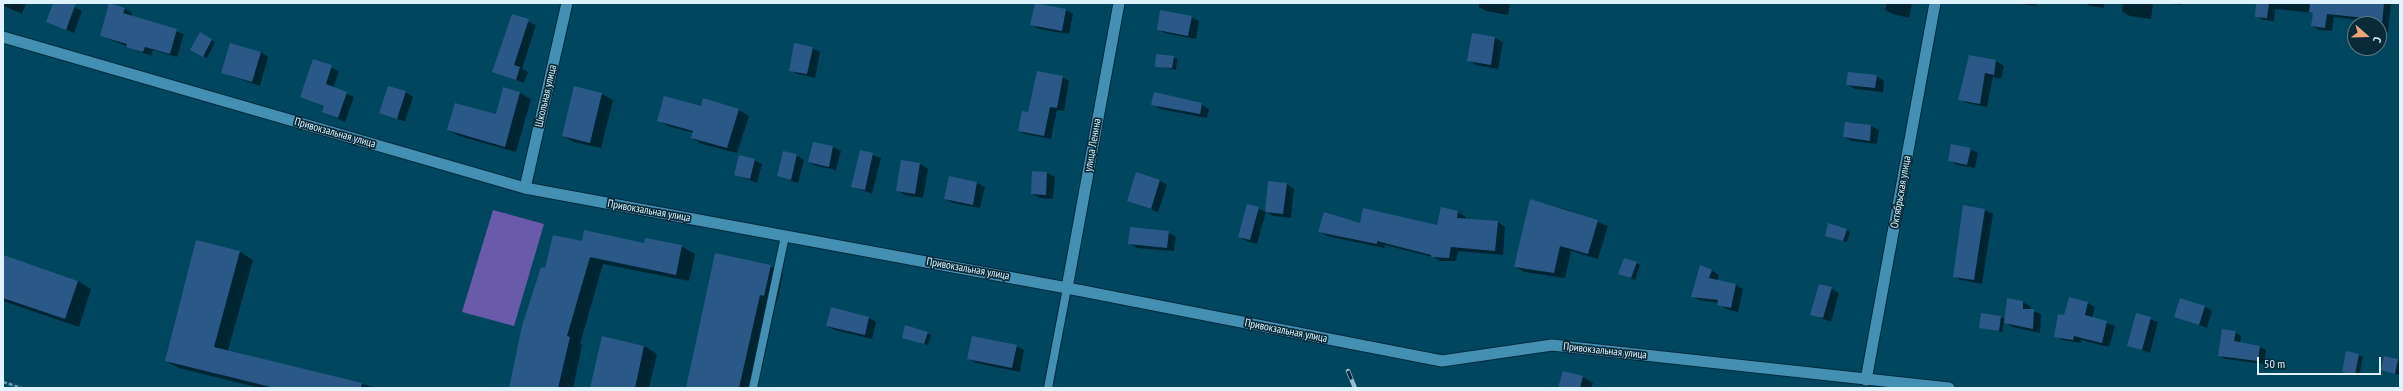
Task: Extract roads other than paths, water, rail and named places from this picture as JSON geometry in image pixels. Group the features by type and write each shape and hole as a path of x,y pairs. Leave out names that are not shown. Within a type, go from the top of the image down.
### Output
{"street":[{"name":"Школьная улица","path":"525,188 567,3"},
{"name":"улица Ленина","path":"1067,288 1119,3"},
{"name":"Октябрьская улица","path":"1866,380 1935,3"},
{"name":"Привокзальная улица","path":"3,37 525,188 1067,288 1442,361 1552,345 1945,388"}],"lane":[{"path":"753,388 786,236"},
{"path":"1048,388 1067,288"}],"railway":[{"path":"1348,371 1355,388"}]}
